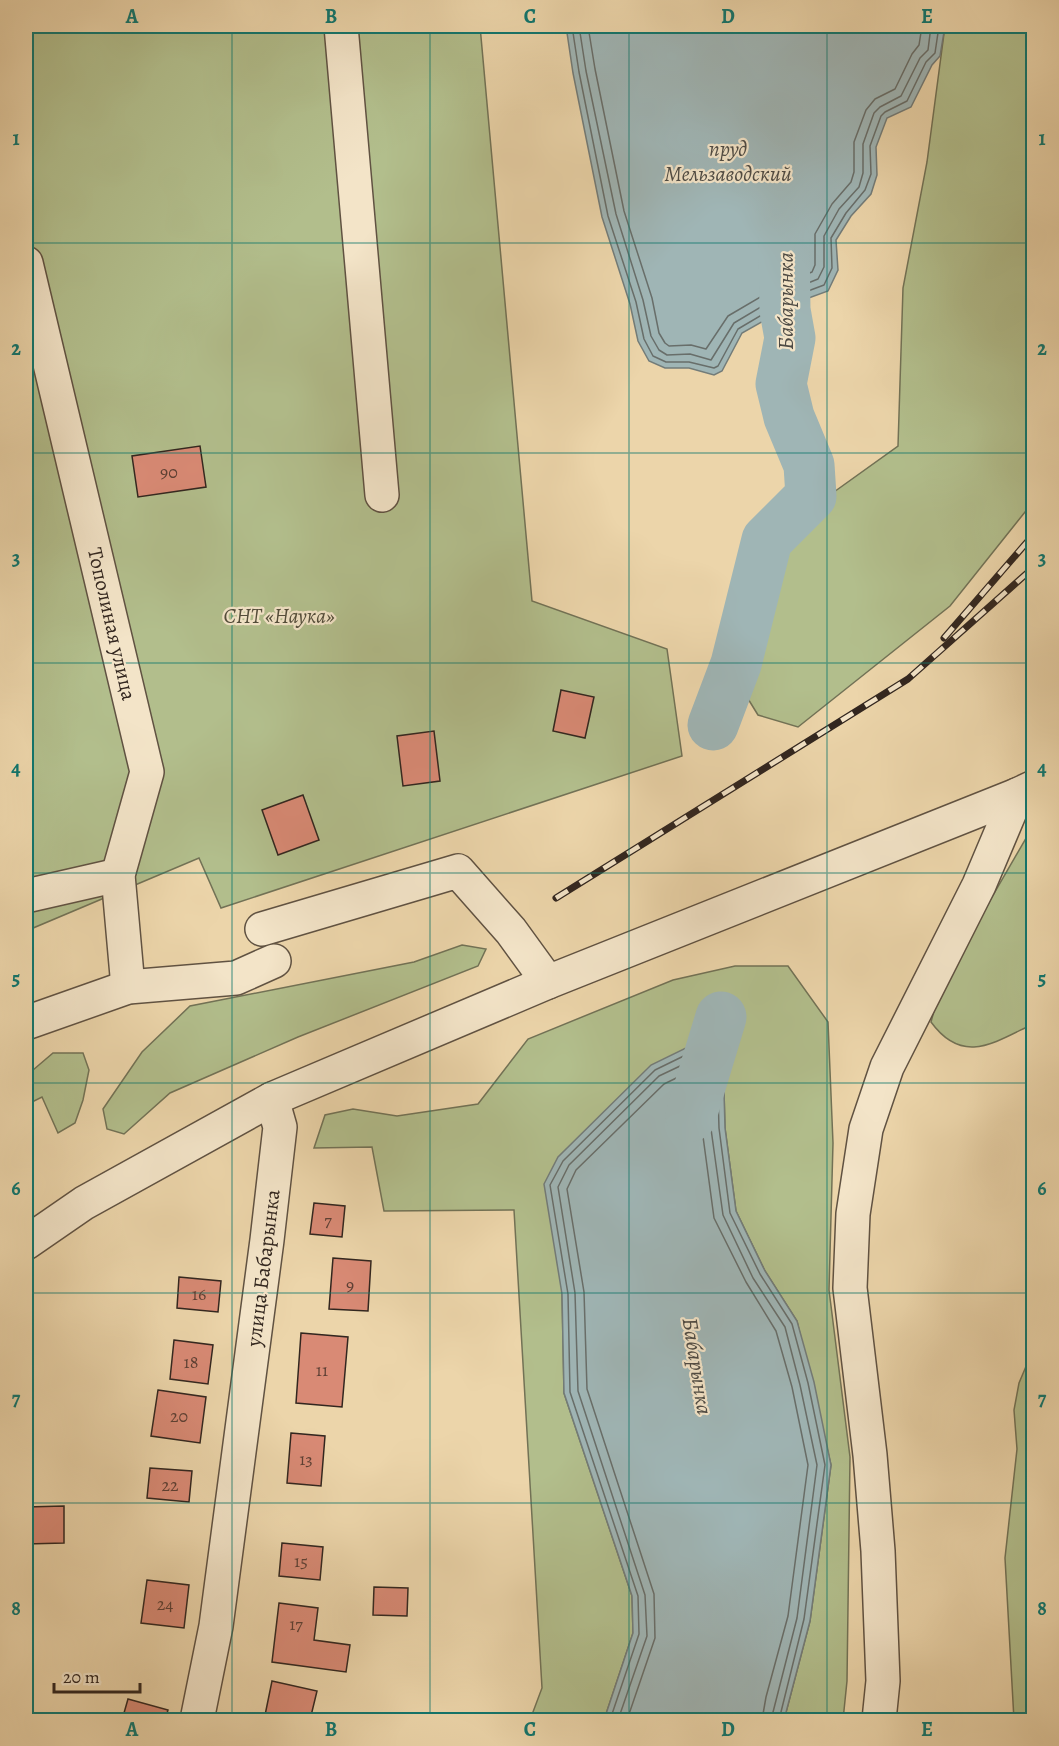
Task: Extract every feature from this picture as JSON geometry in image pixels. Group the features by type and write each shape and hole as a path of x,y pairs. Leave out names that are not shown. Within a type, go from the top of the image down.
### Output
{"street":[{"path":"341,26 382,495"},
{"name":"Тополиная улица","path":"26,263 147,772 118,875 128,987"},
{"path":"26,1243 84,1203 272,1099 548,982 1025,791"},
{"path":"879,1720 883,1681 878,1551 870,1455 850,1288 854,1214 866,1129 887,1067 1025,791"},
{"path":"262,929 459,871 511,930 548,982"},
{"path":"26,896 118,875"},
{"path":"26,1023 128,987 236,978 274,961"},
{"name":"улица Бабарынка","path":"197,1720 216,1626 267,1240 280,1127 272,1099"}],"green space":[{"name":"СНТ «Наука»","path":"26,26 480,26 532,601 667,649 682,756 221,908 199,858 26,931"},
{"path":"945,26 1033,26 1033,502 950,606 798,727 758,715 742,689 775,548 820,502 898,446 903,288 927,162"},
{"path":"1033,831 1033,1024 992,1043 980,1046 967,1047 955,1043 943,1035 931,1022 941,985 1029,833"},
{"path":"462,945 486,949 478,966 298,1037 170,1093 124,1134 107,1129 103,1109 142,1052 190,1006 414,962"},
{"path":"735,966 788,966 828,1022 833,1143 829,1290 850,1457 847,1681 843,1720 784,1720 810,1621 831,1465 797,1321 765,1271 736,1211 725,1128 723,1054 562,1294 564,1393 632,1596 633,1633 604,1720 530,1720 542,1688 514,1210 384,1211 372,1147 314,1148 325,1115 353,1109 397,1116 478,1104 528,1039 673,980"},
{"path":"53,1053 83,1053 89,1070 83,1100 75,1123 58,1133 42,1097 26,1105 26,1076"},
{"path":"1033,1350 1033,1720 1014,1720 1005,1558 1017,1449 1014,1410 1019,1383"}],"water":[{"name":"пруд Мельзаводский","path":"566,26 945,26 940,56 932,65 911,107 887,118 876,147 877,175 871,194 851,216 836,240 838,270 828,291 795,303 742,333 722,371 714,375 689,368 665,368 649,361 638,341 630,304 602,217 573,73"},
{"path":"696,1043 723,1054 725,1128 736,1211 765,1271 797,1321 814,1382 831,1465 810,1621 784,1720 604,1720 633,1633 632,1596 564,1393 562,1294 544,1184 558,1157 651,1065"}],"building":[{"path":"200,446 206,487 138,497 132,456"},
{"path":"561,690 594,697 585,738 553,731"},
{"path":"434,731 440,781 403,786 397,736"},
{"path":"303,795 319,840 278,855 262,810"},
{"path":"314,1203 345,1206 342,1237 310,1234"},
{"path":"333,1258 371,1261 368,1311 329,1309"},
{"path":"179,1277 221,1281 218,1312 177,1308"},
{"path":"301,1333 348,1337 342,1407 296,1403"},
{"path":"174,1340 213,1345 208,1384 170,1379"},
{"path":"158,1390 206,1397 200,1443 151,1436"},
{"path":"291,1433 325,1436 321,1486 287,1483"},
{"path":"150,1468 192,1471 189,1502 147,1498"},
{"path":"64,1506 64,1543 26,1544 26,1507"},
{"path":"282,1543 323,1547 320,1580 279,1576"},
{"path":"147,1580 189,1585 184,1628 141,1623"},
{"path":"374,1587 408,1588 407,1616 373,1615"},
{"path":"279,1603 318,1608 314,1640 350,1645 346,1672 272,1662"},
{"path":"272,1681 317,1691 310,1720 264,1720"},
{"path":"128,1699 168,1710 165,1720 122,1720"}],"waterway":[{"name":"Бабарынка","path":"713,725 736,664 767,540 811,496 809,465 789,417 781,384 790,338 785,310 784,239"},
{"name":"Бабарынка","path":"691,1116 721,1017"}],"railway":[{"path":"944,638 1034,534"},
{"path":"556,898 908,679 1034,567"}]}
